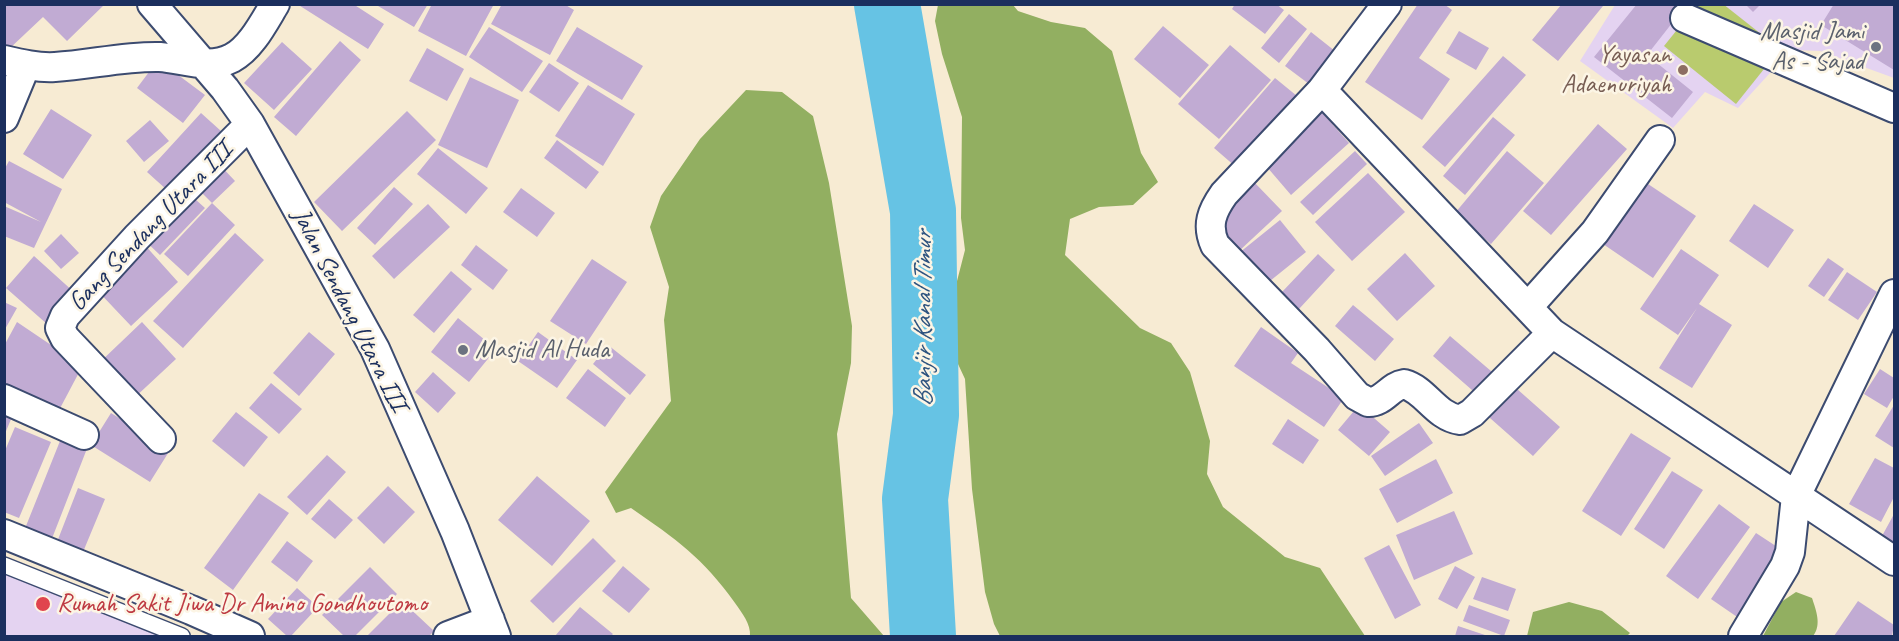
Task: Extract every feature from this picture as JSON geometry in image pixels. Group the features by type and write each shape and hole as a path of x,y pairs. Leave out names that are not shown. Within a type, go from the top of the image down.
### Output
{"street":[{"name":"Jalan Sendang Utara III","path":"152,4 250,124 375,349 455,531 493,628"},
{"path":"4,118 16,63 55,67 130,57 162,57 203,64 233,58 252,39 275,4"},
{"path":"1387,4 1322,90 1224,194 1216,206 1210,226 1215,245 1317,350 1357,396 1373,403 1395,386 1407,384 1443,414 1460,420 1472,413 1552,333"},
{"path":"1684,18 1894,108"},
{"path":"1322,90 1552,333 1894,561"},
{"name":"Gang Sendang Utara III","path":"160,439 65,338 60,328 65,316 137,237 250,124"},
{"path":"1528,307 1595,232 1660,140"},
{"path":"1743,636 1785,566 1790,552 1796,496 1894,294"},
{"path":"4,399 84,435"},
{"path":"4,534 250,636"},
{"path":"448,636 493,628"}],"lane":[{"path":"4,565 182,636"}],"shaded area":[{"name":"Yayasan Adaenuriyah","path":"1615,5 1894,5 1894,78 1820,51 1791,50 1738,108 1705,92 1673,128 1580,61"},
{"name":"Rumah Sakit Jiwa Dr Amino Gondhoutomo","path":"5,571 160,636 5,636"}],"green space":[{"path":"1723,4 1780,49 1736,104 1664,46 1697,5"},
{"path":"938,5 1013,5 1018,11 1051,22 1085,28 1112,51 1141,153 1158,182 1133,205 1099,207 1070,219 1065,255 1140,328 1171,343 1190,372 1210,441 1207,474 1223,507 1285,557 1320,568 1365,636 1000,636 994,624 985,592 972,489 965,379 951,349 948,316 965,250 961,218 962,117 942,54 935,21"},
{"path":"746,90 782,92 813,116 829,183 852,326 851,363 837,434 851,598 884,636 750,636 748,623 740,611 700,561 631,508 616,513 605,492 671,401 664,320 669,287 650,227 661,196 700,139"},
{"path":"1796,592 1812,598 1818,622 1813,636 1763,636 1781,602"},
{"path":"1569,602 1602,611 1630,633 1627,636 1527,636 1533,612"}],"building":[{"path":"4,4 105,4 67,41 43,17 8,50 4,46"},
{"path":"297,4 353,4 384,24 368,49"},
{"path":"380,4 428,4 414,27 378,6"},
{"path":"432,4 494,4 466,56 418,31"},
{"path":"502,4 564,4 574,10 550,55 491,24"},
{"path":"1235,4 1276,4 1284,10 1265,34 1232,9"},
{"path":"1418,4 1444,4 1452,10 1419,58 1450,79 1422,120 1365,82"},
{"path":"1637,4 1687,4 1647,55 1693,92 1672,118 1594,57"},
{"path":"1745,4 1761,4 1753,12"},
{"name":"Masjid Jami As - Sajad","path":"1834,4 1894,4 1894,70 1821,25"},
{"path":"1561,5 1603,6 1558,61 1532,40"},
{"path":"1289,14 1307,29 1279,63 1261,48"},
{"path":"1163,26 1209,65 1180,98 1134,59"},
{"path":"489,27 543,61 522,92 469,57"},
{"path":"577,27 643,66 622,100 556,61"},
{"path":"1459,31 1489,48 1476,70 1446,53"},
{"path":"1311,32 1335,51 1309,84 1285,66"},
{"path":"340,41 361,60 296,136 274,117"},
{"path":"282,42 312,69 274,110 244,83"},
{"path":"1230,45 1271,80 1219,139 1178,104"},
{"path":"427,48 464,69 447,101 409,81"},
{"path":"1503,56 1526,75 1445,167 1422,147"},
{"path":"158,60 205,95 183,123 137,88"},
{"path":"549,63 579,83 559,112 529,92"},
{"path":"470,77 519,100 487,168 438,145"},
{"path":"1275,78 1297,96 1236,167 1214,148"},
{"path":"588,85 635,114 603,166 555,136"},
{"path":"1318,108 1349,143 1291,195 1261,160"},
{"path":"51,109 92,135 63,179 23,154"},
{"path":"407,111 436,140 342,231 314,202"},
{"path":"201,113 221,131 167,190 147,172"},
{"path":"1493,117 1515,135 1465,195 1443,176"},
{"path":"150,120 169,141 144,162 126,141"},
{"path":"1598,124 1627,149 1551,235 1523,211"},
{"path":"557,140 599,172 586,189 544,158"},
{"path":"438,148 488,188 466,214 417,174"},
{"path":"1355,151 1367,164 1313,215 1300,202"},
{"path":"1507,151 1544,183 1491,244 1455,213"},
{"path":"9,161 62,189 34,248 4,236 4,206 41,222 4,202 4,170"},
{"path":"218,163 235,181 212,203 195,186"},
{"path":"1368,173 1405,212 1352,261 1315,222"},
{"path":"1645,182 1696,216 1653,278 1603,244"},
{"path":"1255,183 1282,211 1238,252 1211,224"},
{"path":"394,187 413,204 375,245 357,228"},
{"path":"521,188 555,213 537,237 503,212"},
{"path":"185,190 205,208 160,255 141,237"},
{"path":"212,203 235,225 188,276 164,254"},
{"path":"428,204 450,227 394,279 372,256"},
{"path":"1754,204 1794,230 1768,268 1729,241"},
{"path":"1280,220 1306,252 1265,285 1239,253"},
{"path":"235,233 264,260 183,348 153,321"},
{"path":"61,234 79,253 61,269 44,251"},
{"path":"143,243 178,282 131,326 95,288"},
{"path":"476,245 508,270 493,290 461,265"},
{"path":"1681,249 1719,275 1699,304 1732,325 1692,388 1659,368 1697,308 1678,335 1640,309"},
{"path":"1405,253 1435,286 1397,321 1367,289"},
{"path":"1318,254 1335,270 1299,309 1282,292"},
{"path":"34,256 75,293 47,324 6,288"},
{"path":"1828,258 1844,269 1824,297 1808,286"},
{"path":"592,259 627,282 586,344 550,321"},
{"path":"451,271 472,289 434,333 413,315"},
{"path":"1847,272 1877,292 1858,320 1828,300"},
{"path":"4,302 17,308 4,331"},
{"path":"1353,305 1394,339 1375,361 1335,326"},
{"name":"Masjid Al Huda","path":"458,318 496,349 469,382 431,352"},
{"path":"17,322 54,347 84,363 57,414 4,383 4,346"},
{"path":"142,322 176,359 132,400 98,364"},
{"path":"1261,327 1298,353 1291,363 1344,398 1324,427 1234,366"},
{"path":"309,332 335,354 299,396 273,373"},
{"path":"538,332 577,360 557,388 518,361"},
{"path":"1450,336 1498,377 1480,397 1433,356"},
{"path":"608,345 646,375 630,395 593,364"},
{"path":"588,369 626,398 605,427 566,398"},
{"path":"1880,369 1894,378 1894,396 1887,408 1864,394"},
{"path":"433,372 456,393 438,413 415,392"},
{"path":"1508,381 1560,427 1533,456 1482,411"},
{"path":"271,383 302,409 279,434 249,408"},
{"path":"1359,405 1390,432 1369,456 1338,430"},
{"path":"1894,405 1894,448 1875,436"},
{"path":"4,409 14,412 4,436"},
{"path":"236,412 268,437 244,467 212,441"},
{"path":"111,413 170,450 150,482 91,445"},
{"path":"1288,419 1319,440 1303,464 1272,444"},
{"path":"1419,423 1433,443 1385,476 1371,456"},
{"path":"15,427 51,442 19,518 4,512 4,453"},
{"path":"1631,433 1671,458 1621,536 1582,511"},
{"path":"62,436 88,446 51,541 24,531"},
{"path":"327,455 346,472 307,515 287,497"},
{"path":"1875,458 1894,468 1894,497 1881,522 1849,504"},
{"path":"1436,459 1453,493 1397,523 1379,489"},
{"path":"1672,471 1703,490 1664,549 1634,529"},
{"path":"537,476 590,521 552,566 498,520"},
{"path":"388,486 415,512 384,544 357,518"},
{"path":"78,488 105,499 83,552 57,542"},
{"path":"259,493 289,513 233,590 204,568"},
{"path":"329,499 353,520 335,539 311,519"},
{"path":"1719,504 1750,527 1698,599 1666,576"},
{"path":"1454,511 1473,554 1414,580 1396,535"},
{"path":"1894,514 1894,543 1882,536"},
{"path":"1756,533 1788,554 1743,621 1711,599"},
{"path":"593,538 616,561 553,623 530,601"},
{"path":"287,541 313,561 297,582 271,562"},
{"path":"1389,545 1421,605 1395,619 1364,558"},
{"path":"623,566 650,589 629,613 602,591"},
{"path":"1455,566 1475,577 1457,609 1438,599"},
{"path":"370,567 397,594 355,636 344,636 322,615"},
{"path":"1482,577 1516,589 1508,611 1473,599"},
{"path":"297,588 318,607 291,636 287,636 268,619"},
{"path":"402,601 434,631 429,636 367,636"},
{"path":"1858,601 1894,625 1892,636 1834,636"},
{"path":"1469,605 1510,620 1504,636 1463,621"},
{"path":"580,607 613,634 611,636 555,636"},
{"path":"1458,626 1488,636 1455,636"}],"waterway":[{"name":"Banjir Kanal Timur","path":"887,4 923,211 926,415 915,499 923,636"}],"place":[{"name":"Masjid Jami As - Sajad","path":"1876,47"},
{"name":"Yayasan Adaenuriyah","path":"1683,70"},
{"name":"Masjid Al Huda","path":"463,350"},
{"name":"Rumah Sakit Jiwa Dr Amino Gondhoutomo","path":"43,604"}]}
